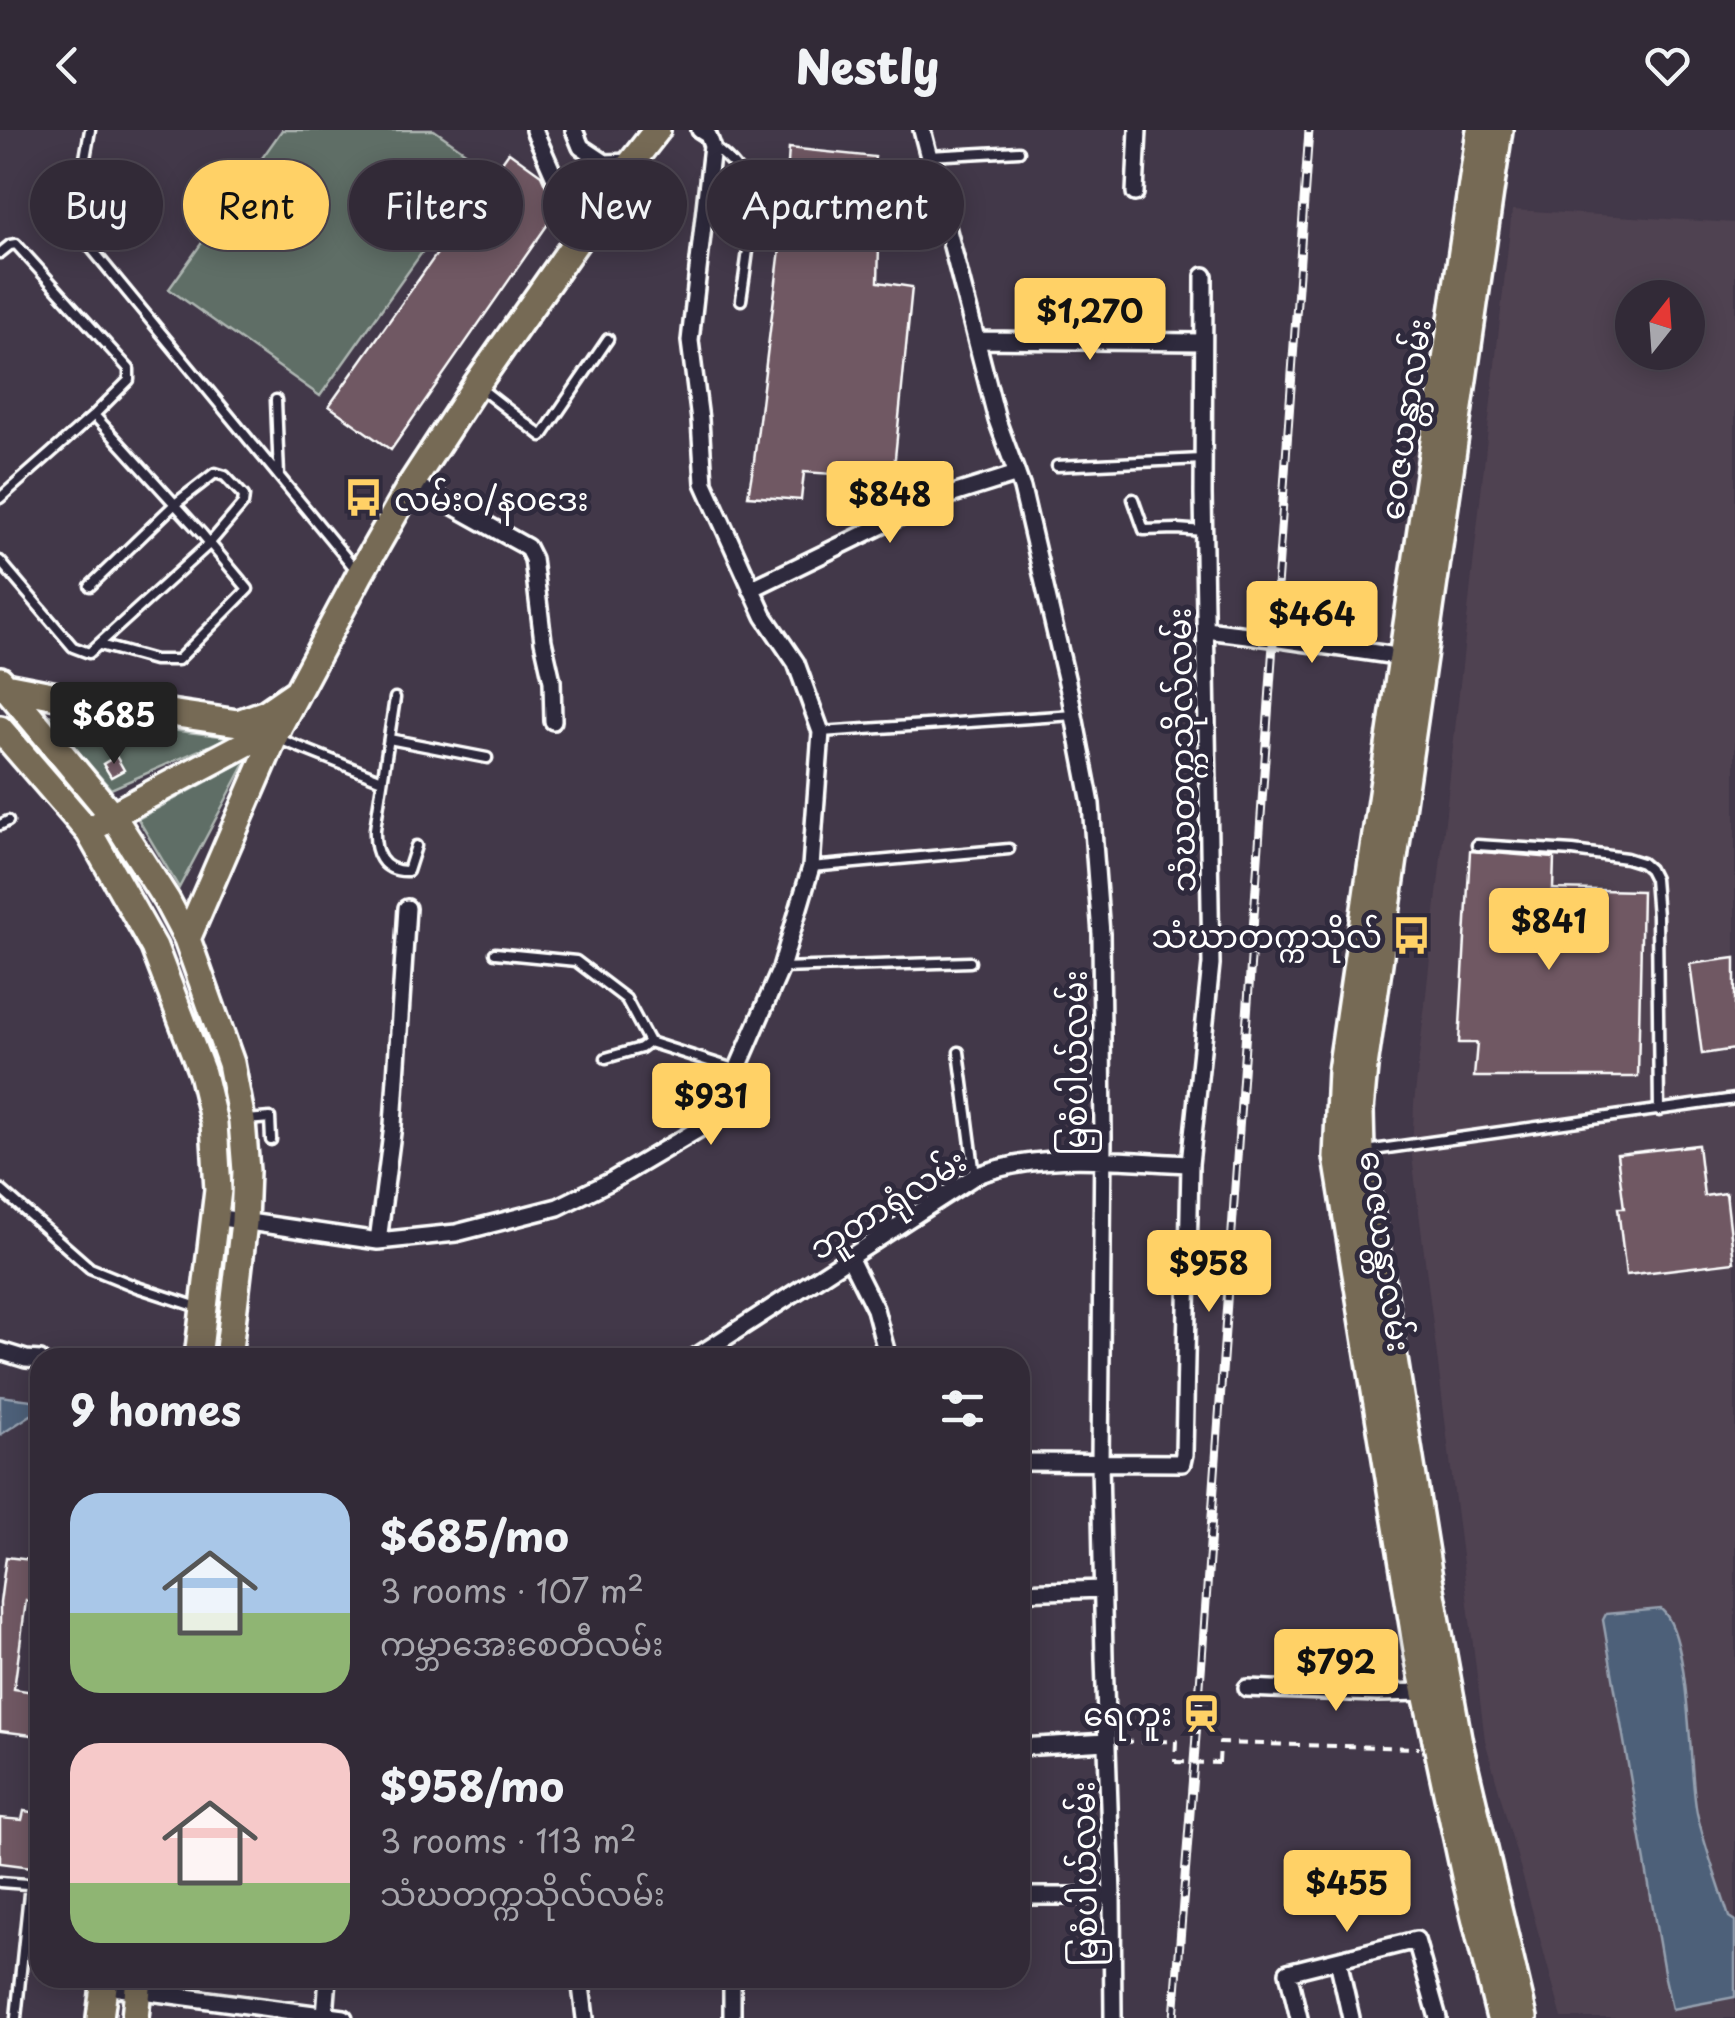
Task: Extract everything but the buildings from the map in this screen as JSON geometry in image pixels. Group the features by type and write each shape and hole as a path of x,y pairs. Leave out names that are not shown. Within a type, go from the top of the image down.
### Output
{"main road":[{"path":"634,160 657,130"},
{"name":"ဝေဇယန္တာလမ်း","path":"1480,130 1412,658 1360,1111 1362,1152 1428,1578 1458,1743 1524,2018"},
{"name":"ဝေဇယန္တာလမ်း","path":"1499,130 1341,1071 1337,1157 1436,1748 1500,2018"},
{"path":"187,939 277,732 360,574 412,483 570,250"},
{"path":"3,683 67,698 238,723 266,713 298,691"},
{"path":"3,683 112,815 166,901 187,939 231,1063 246,1170 229,1348"},
{"path":"0,728 89,832 154,946 202,1073 214,1123 218,1190 199,1348"},
{"path":"89,832 112,815 277,732"},
{"path":"100,2018 103,1988"},
{"path":"136,2018 138,1988"}],"street":[{"path":"534,130 547,160"},
{"path":"574,130 581,146 600,160"},
{"path":"215,1217 378,1242 456,1233 558,1207 699,1129 720,1102 737,1070 781,968 812,867 821,732 796,663 764,616 704,483 690,341 712,146 700,130"},
{"name":"မြစံပါယ်လမ်း","path":"922,130 997,420 1031,526 1092,804 1099,899 1100,1462 1113,2018"},
{"path":"1135,193 1138,130"},
{"name":"သံဃတက္ကသိုလ်လမ်း","path":"1100,1462 1182,1463 1190,1164 1211,964 1204,276"},
{"path":"977,340 1204,342"},
{"path":"752,589 934,500 1017,474"},
{"path":"412,483 526,547 533,558 554,721"},
{"path":"1206,630 1412,658"},
{"path":"378,1242 393,1125 407,908"},
{"name":"ဘူတာရုံလမ်း","path":"718,1348 975,1176 1034,1161 1190,1164"},
{"path":"850,1259 875,1309 885,1348"},
{"path":"0,1351 30,1359"},
{"path":"1030,1462 1100,1462"},
{"path":"1030,1592 1102,1589"},
{"path":"1247,1688 1376,1694 1426,1692"},
{"path":"1030,1746 1106,1742"},
{"path":"1030,1896 1112,1896"},
{"path":"1298,2018 1288,1972 1416,1940 1438,2018"},
{"path":"1338,1960 1350,2018"},
{"path":"158,1988 295,2016 344,2018"},
{"path":"325,2015 327,1988"},
{"path":"581,1988 584,2018"},
{"path":"732,1988 732,2018"}],"lane":[{"path":"90,130 73,226 360,574"},
{"path":"712,146 729,158 752,199 741,300"},
{"path":"929,156 1019,152"},
{"path":"0,253 16,244 129,370 129,380 94,415 0,498"},
{"path":"476,385 542,436 608,339"},
{"path":"276,400 279,476"},
{"path":"94,415 248,589 178,660 154,660 100,645"},
{"path":"1057,466 1203,459"},
{"path":"0,561 73,647 89,653 209,544 243,504 244,496 226,476 215,473 175,504 90,586"},
{"path":"1133,499 1144,530 1204,531"},
{"path":"395,698 374,846 379,858 398,872 408,871 416,846"},
{"path":"821,732 1074,715"},
{"path":"277,732 382,780"},
{"path":"388,739 487,758"},
{"path":"1476,845 1626,858 1642,862 1649,869 1654,879 1657,916 1659,1112"},
{"path":"812,867 1009,849"},
{"path":"495,952 576,961 626,999 649,1042 737,1070"},
{"path":"781,968 970,962"},
{"path":"606,1058 649,1042"},
{"path":"959,1052 975,1176"},
{"path":"1362,1152 1735,1099"},
{"path":"242,1121 270,1118 271,1140"},
{"path":"0,1189 90,1268 205,1309"},
{"path":"0,1882 30,1884 16,2018"}],"path":[{"path":"1106,1742 1176,1741 1174,1762 1219,1763 1220,1743 1436,1748"}],"shaded area":[{"path":"1512,210 1735,223 1735,2018 1562,2018 1485,1740 1412,1156 1414,1104"}],"green space":[{"path":"282,130 434,130 477,160 349,160 349,250 424,250 320,396 169,289 197,250 329,250 329,160 261,160"},
{"path":"46,715 229,737 111,789"},
{"path":"247,760 179,888 138,819"}],"water":[{"path":"0,1396 30,1400 30,1416 0,1435"},
{"path":"1661,1609 1671,1623 1684,1673 1697,1813 1729,1917 1735,1921 1735,1997 1672,2009 1603,1620 1606,1614"}],"railway":[{"path":"1174,2018 1309,130"}],"place":[{"name":"လမ်းဝ/နဝဒေး","path":"364,498"},
{"name":"သံဃာတက္ကသိုလ်","path":"1412,935"},
{"name":"ရေကူး","path":"1202,1713"}]}
